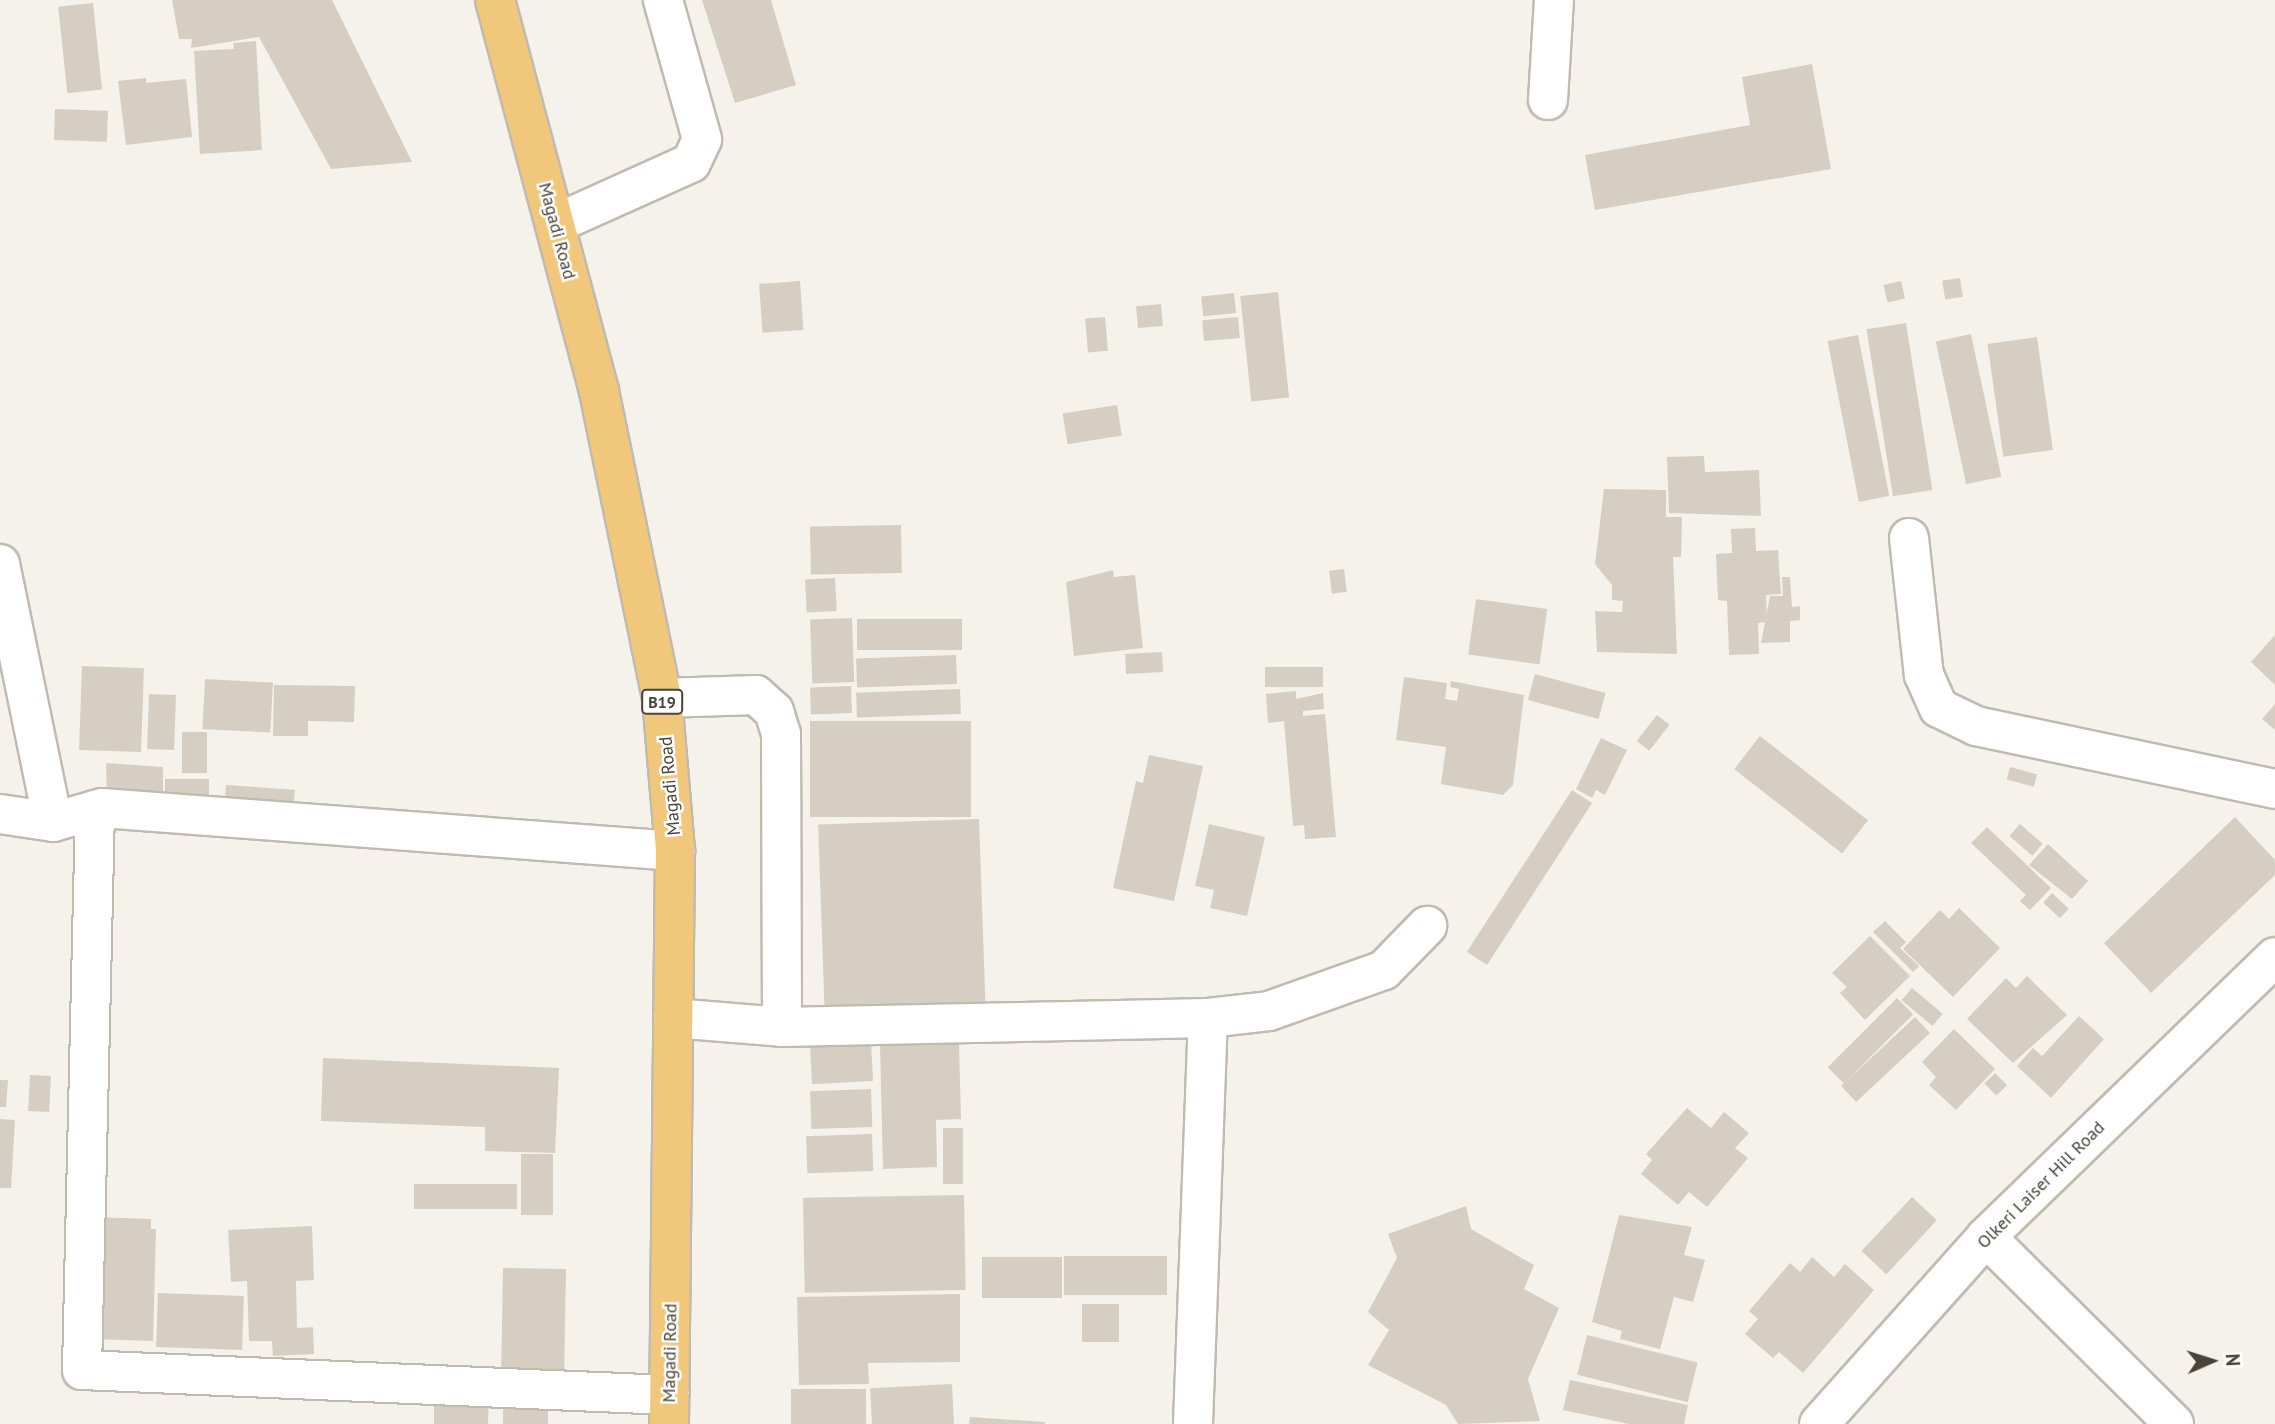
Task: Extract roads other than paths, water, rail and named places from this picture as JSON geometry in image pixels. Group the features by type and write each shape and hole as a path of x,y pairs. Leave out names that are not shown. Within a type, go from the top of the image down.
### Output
{"highway":[{"name":"Magadi Road","path":"495,0 599,391 662,698 675,851 669,1409"}],"street":[{"path":"555,224 691,163 702,139 663,0"},
{"path":"1548,100 1554,0"},
{"path":"1909,538 1924,675 1939,708 1976,726 2275,789"},
{"path":"0,564 53,822"},
{"path":"662,698 756,695 774,711 781,734 782,1027"},
{"path":"95,810 82,1370 669,1409"},
{"path":"0,814 53,822 95,810 675,851"},
{"path":"673,1018 782,1027 1208,1018 1269,1011 1384,970 1427,926"},
{"name":"Olkeri Laiser Hill Road","path":"1819,1424 1986,1237 2275,957"},
{"path":"1193,1424 1208,1018"},
{"path":"1986,1237 2174,1424"}]}
